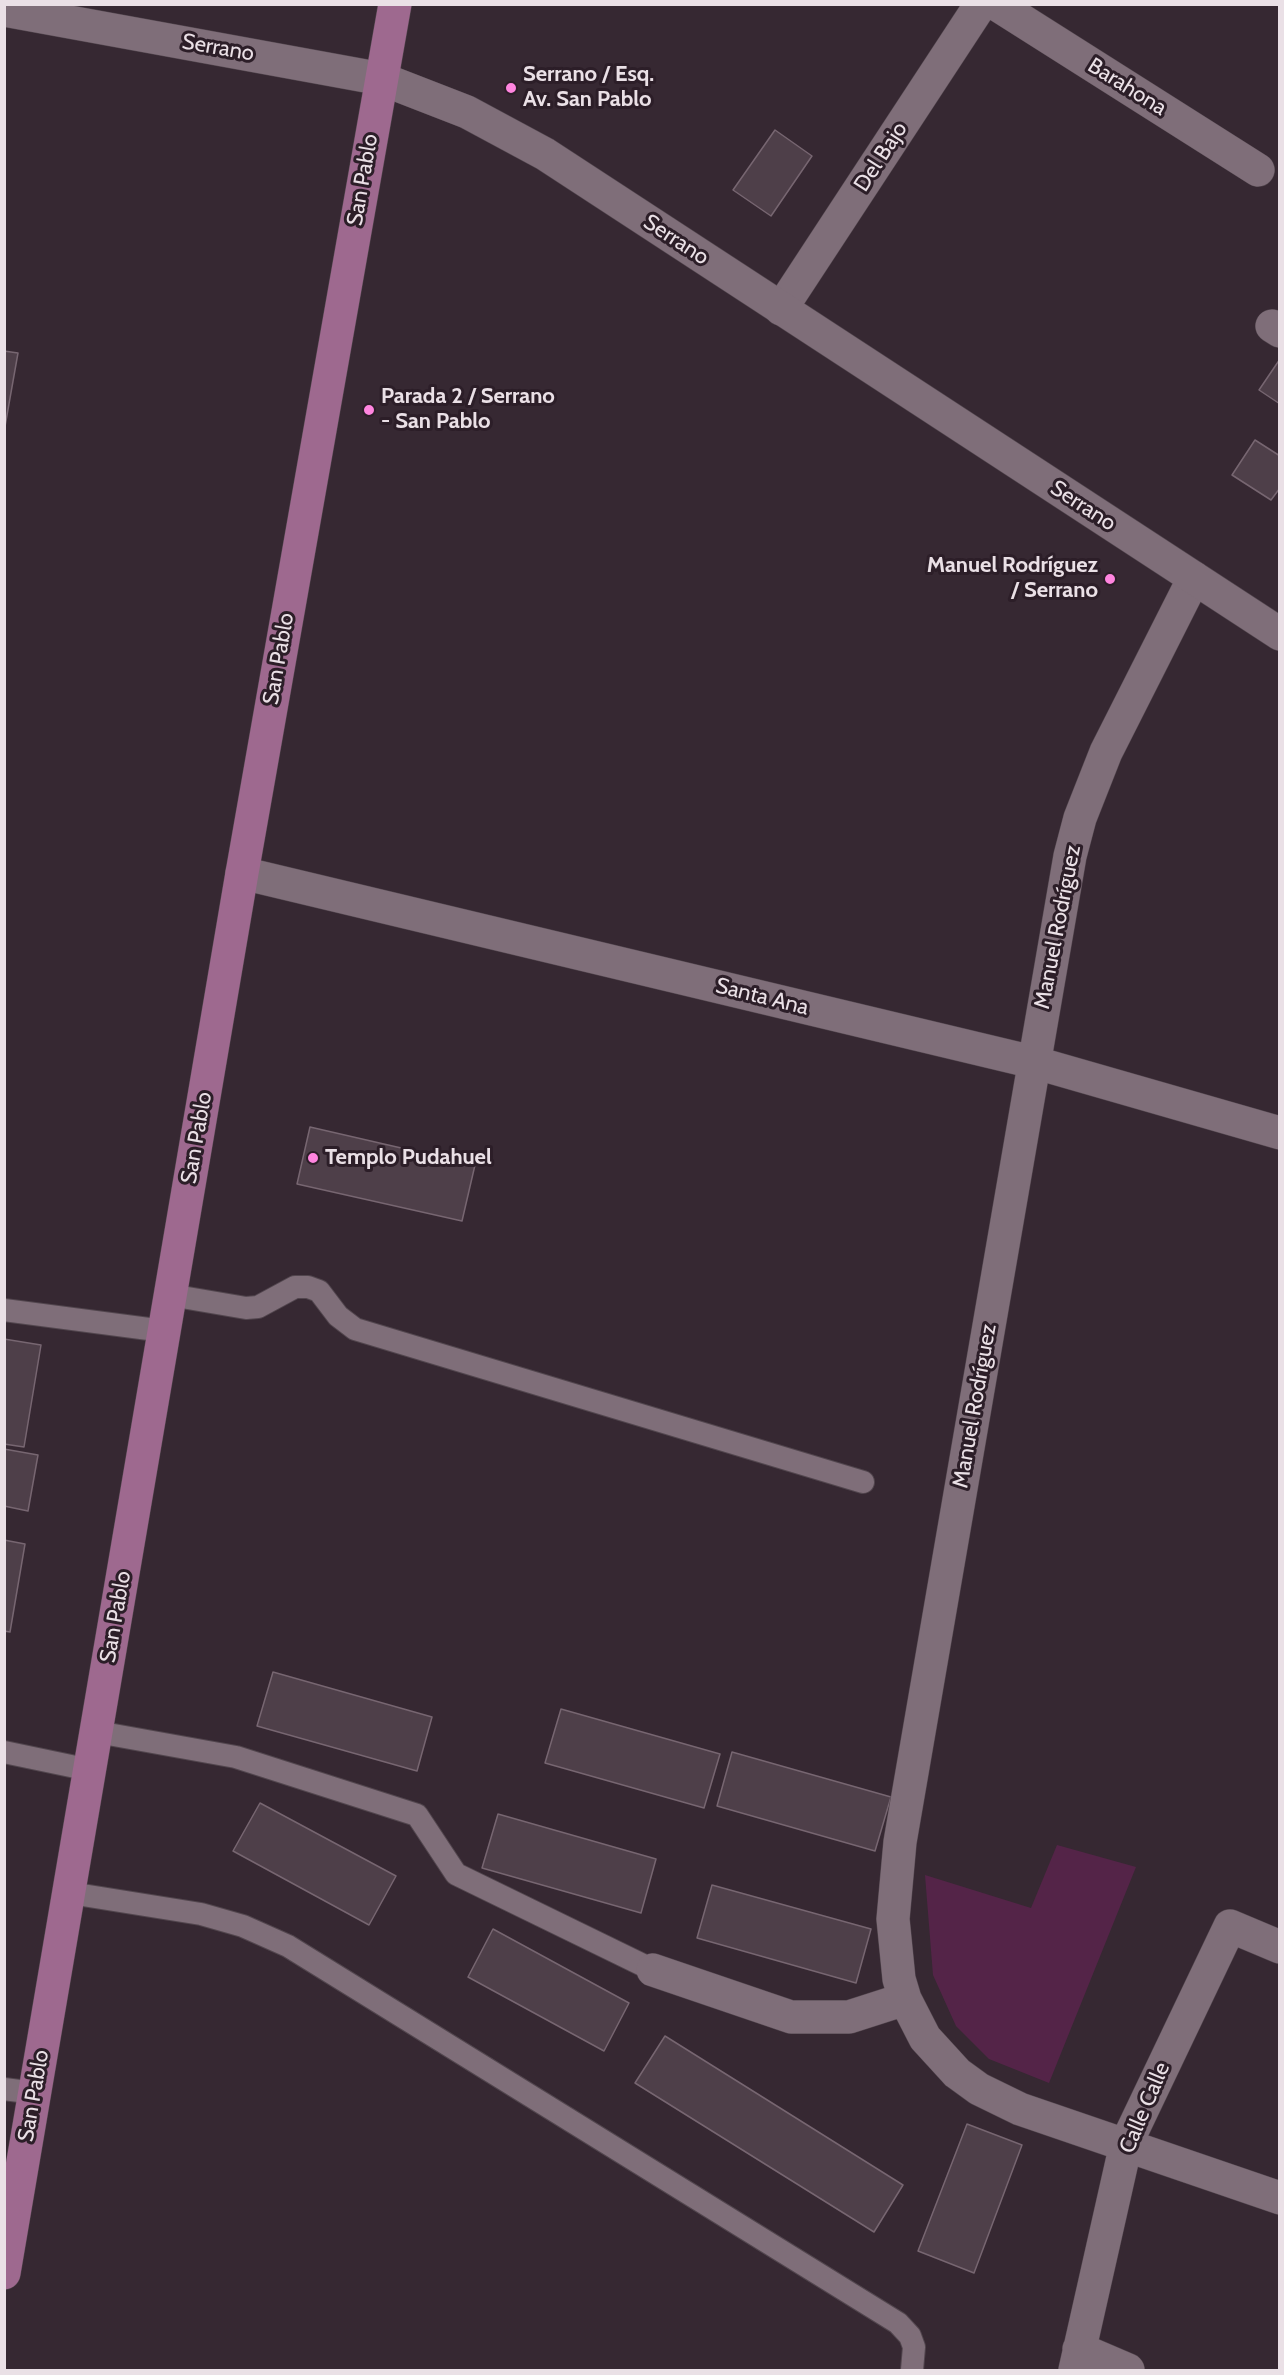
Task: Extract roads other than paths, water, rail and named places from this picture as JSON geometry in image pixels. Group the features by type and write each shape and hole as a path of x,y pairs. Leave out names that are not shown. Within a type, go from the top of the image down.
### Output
{"main road":[{"name":"San Pablo","path":"4,2273 20,2091 70,1893 242,873 394,4"}],"street":[{"name":"Del Bajo","path":"781,309 981,4"},
{"name":"Barahona","path":"996,4 1258,170"},
{"name":"Serrano","path":"4,10 382,79 467,112 545,154 1280,634"},
{"name":"Manuel Rodríguez","path":"1194,578 1106,752 1080,818 1070,855 897,1862 893,1919 898,1969 905,1999 914,2019 939,2055 979,2089 1020,2109 1280,2198"},
{"name":"Santa Ana","path":"242,873 1033,1062 1280,1133"},
{"name":"Calle Calle","path":"1077,2360 1126,2144 1230,1926 1280,1947"},
{"path":"653,1970 791,2017 849,2016 905,1999"},
{"path":"1077,2360 1128,2370"}],"lane":[{"path":"170,1295 246,1308 258,1307 296,1287 308,1287 319,1291 338,1316 355,1329 863,1482"},
{"path":"4,1310 164,1331"},
{"path":"97,1732 236,1757 417,1815 456,1874 653,1970"},
{"path":"4,1752 90,1770"},
{"path":"70,1893 201,1914 243,1926 288,1946 898,2324 910,2336 914,2347 912,2370"}],"place":[{"name":"Serrano / Esq. Av. San Pablo","path":"511,88"},
{"name":"Parada 2 / Serrano - San Pablo","path":"369,410"},
{"name":"Manuel Rodríguez / Serrano","path":"1110,579"},
{"name":"Templo Pudahuel","path":"313,1158"}]}
